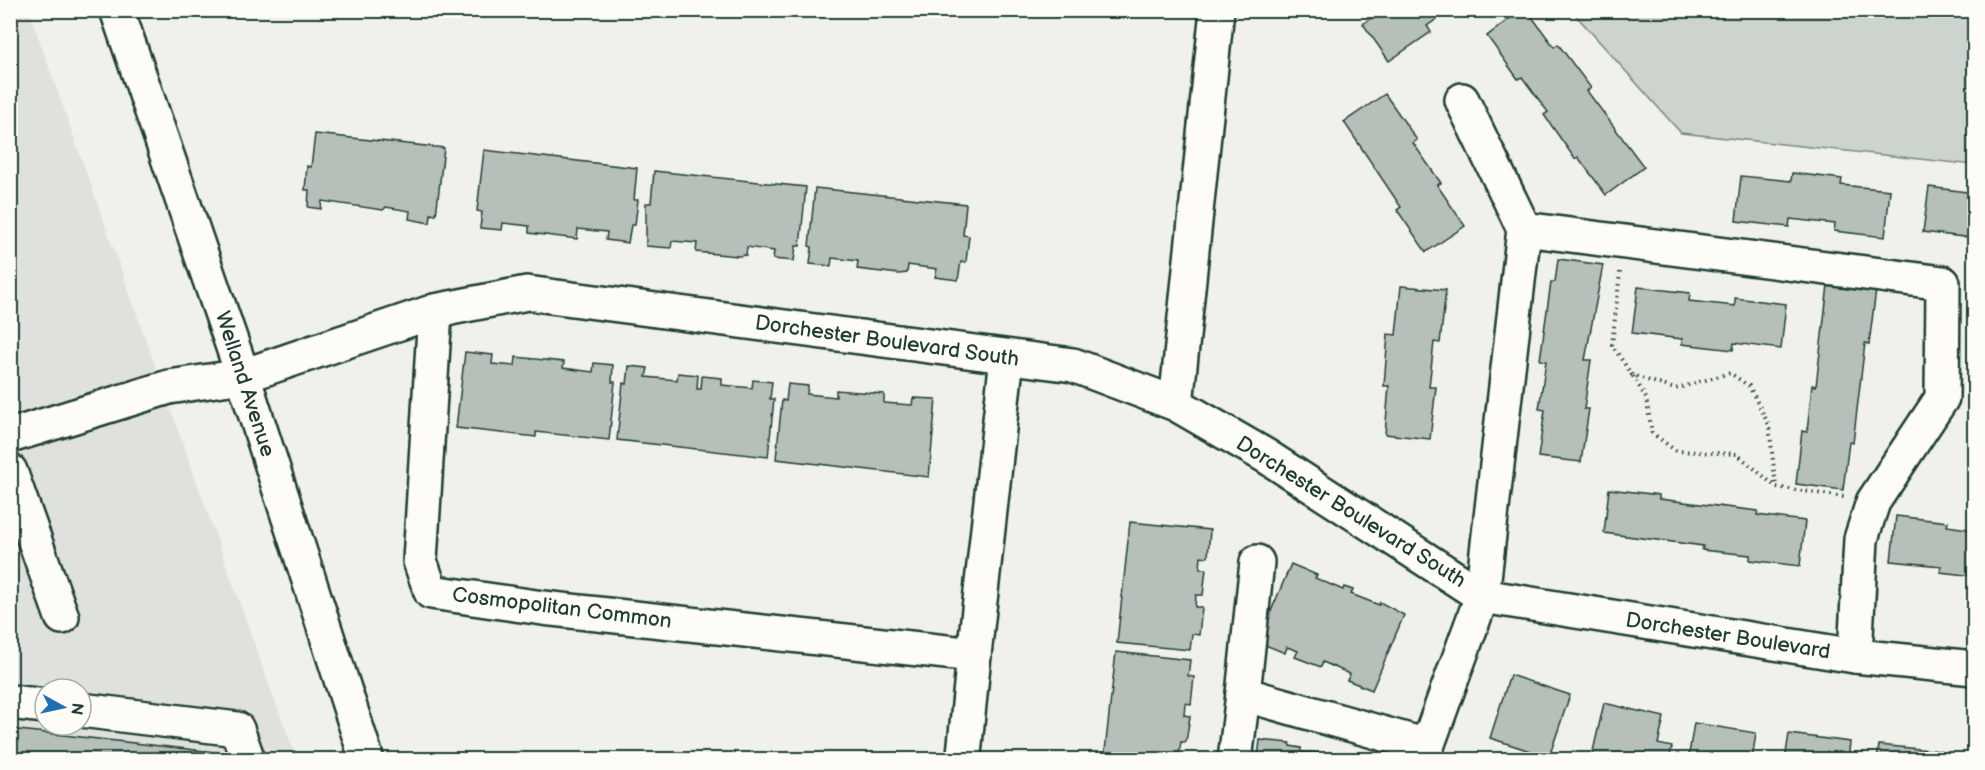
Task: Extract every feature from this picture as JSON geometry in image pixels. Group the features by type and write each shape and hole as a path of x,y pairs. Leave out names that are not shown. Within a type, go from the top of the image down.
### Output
{"street":[{"name":"Welland Avenue","path":"117,10 243,376 367,759"},
{"path":"1176,404 1217,10"},
{"path":"1243,694 1424,753 1482,596 1524,229 1462,100"},
{"path":"1524,229 1942,283 1942,398 1873,502 1861,538 1856,657"},
{"name":"Dorchester Boulevard South","path":"10,436 169,387 243,376 435,311 527,293 1073,365 1176,404 1266,456 1482,596"},
{"name":"Cosmopolitan Common","path":"435,311 420,561 431,592 543,608 974,655"},
{"path":"964,754 1007,357"},
{"path":"10,471 62,617"},
{"path":"1235,759 1257,562"},
{"name":"Dorchester Boulevard","path":"1482,596 1856,657 1974,668"},
{"path":"10,702 33,705"},
{"path":"93,711 237,729 248,759"}],"path":[{"path":"1623,242 1612,345 1646,398 1652,433 1676,452 1737,454 1776,487 1873,502"},
{"path":"1632,375 1675,389 1730,373 1749,386 1769,425 1776,487"}],"shaded area":[{"path":"10,11 29,11 297,759 11,759"},
{"path":"1572,11 1974,11 1974,165 1681,133"}],"building":[{"path":"1382,10 1450,10 1427,26 1431,32 1389,61 1363,24"},
{"path":"1521,10 1527,10 1554,47 1558,44 1591,88 1587,91 1644,167 1606,195 1578,157 1575,159 1544,115 1548,112 1522,77 1518,79 1487,36"},
{"path":"1385,94 1417,140 1413,143 1441,183 1437,185 1465,226 1426,252 1397,210 1401,207 1344,122"},
{"path":"315,134 444,148 436,215 431,214 430,223 409,219 410,211 386,207 383,210 322,201 321,209 308,207 309,190 305,190 307,166 311,167"},
{"path":"484,150 637,168 634,200 638,200 635,225 631,225 628,243 606,240 607,232 578,229 577,239 529,233 529,226 503,223 502,230 480,228 482,212 477,211"},
{"path":"654,171 806,187 800,246 796,246 794,261 773,259 774,251 747,247 746,255 738,256 696,252 697,243 672,241 671,248 646,246 646,203 651,203"},
{"path":"1792,173 1842,179 1841,185 1890,190 1885,237 1834,231 1835,224 1790,219 1789,227 1736,221 1741,176 1791,181"},
{"path":"1929,187 1974,193 1974,243 1971,243 1972,238 1923,232"},
{"path":"815,188 966,204 963,235 969,236 966,262 961,262 958,280 935,277 937,269 908,265 907,273 899,274 857,269 858,261 832,258 831,266 810,264 812,247 809,246"},
{"path":"1558,259 1603,265 1585,360 1591,360 1584,409 1589,409 1581,462 1538,457 1545,410 1539,409 1546,361 1540,360 1551,282 1555,282"},
{"path":"1828,285 1876,290 1869,344 1865,343 1853,443 1849,442 1843,490 1796,484 1802,431 1807,432 1812,385 1816,386"},
{"path":"1401,286 1446,290 1440,343 1434,342 1429,387 1436,387 1430,439 1385,434 1389,386 1384,386 1388,334 1396,335"},
{"path":"1638,287 1690,293 1689,301 1735,306 1735,298 1786,304 1781,349 1734,343 1733,350 1682,344 1682,339 1632,333"},
{"path":"465,352 493,355 492,364 515,366 516,357 564,362 563,368 593,372 594,363 613,365 612,382 615,382 609,440 536,432 536,437 456,428"},
{"path":"629,366 648,368 646,377 677,380 678,373 698,375 697,389 701,389 702,376 722,378 722,385 752,388 753,380 772,382 770,399 774,399 768,457 617,440 623,383 627,384"},
{"path":"788,384 808,386 807,394 836,397 836,390 884,394 884,403 912,405 913,398 936,399 929,477 776,459 782,400 786,401"},
{"path":"1609,489 1659,495 1659,499 1758,511 1757,515 1805,521 1800,566 1750,560 1750,555 1702,550 1703,546 1604,533"},
{"path":"1896,516 1948,522 1947,526 1974,530 1974,576 1940,572 1941,566 1891,561"},
{"path":"1130,522 1210,530 1208,557 1201,556 1200,569 1206,569 1203,595 1196,595 1195,607 1202,607 1199,635 1192,634 1190,650 1117,643"},
{"path":"1291,564 1317,575 1315,578 1343,590 1344,587 1353,590 1351,594 1379,605 1380,602 1404,615 1372,690 1347,680 1350,674 1323,662 1321,667 1295,657 1298,651 1287,647 1285,653 1258,642"},
{"path":"1116,652 1190,660 1188,676 1194,677 1191,704 1185,703 1184,715 1190,716 1186,742 1181,742 1179,754 1185,755 1185,760 1104,760"},
{"path":"1510,675 1570,695 1549,757 1490,738"},
{"path":"1604,703 1664,717 1658,744 1672,747 1670,756 1680,758 1680,760 1591,760"},
{"path":"1694,723 1756,733 1752,760 1688,760"},
{"path":"10,729 33,732 33,737 81,737 222,753 221,760 10,760"},
{"path":"1789,734 1850,742 1848,760 1785,760"},
{"path":"1260,740 1290,743 1290,746 1301,748 1301,752 1319,753 1319,760 1251,760 1251,757 1258,758"},
{"path":"1879,745 1940,751 1939,760 1877,760"}]}
